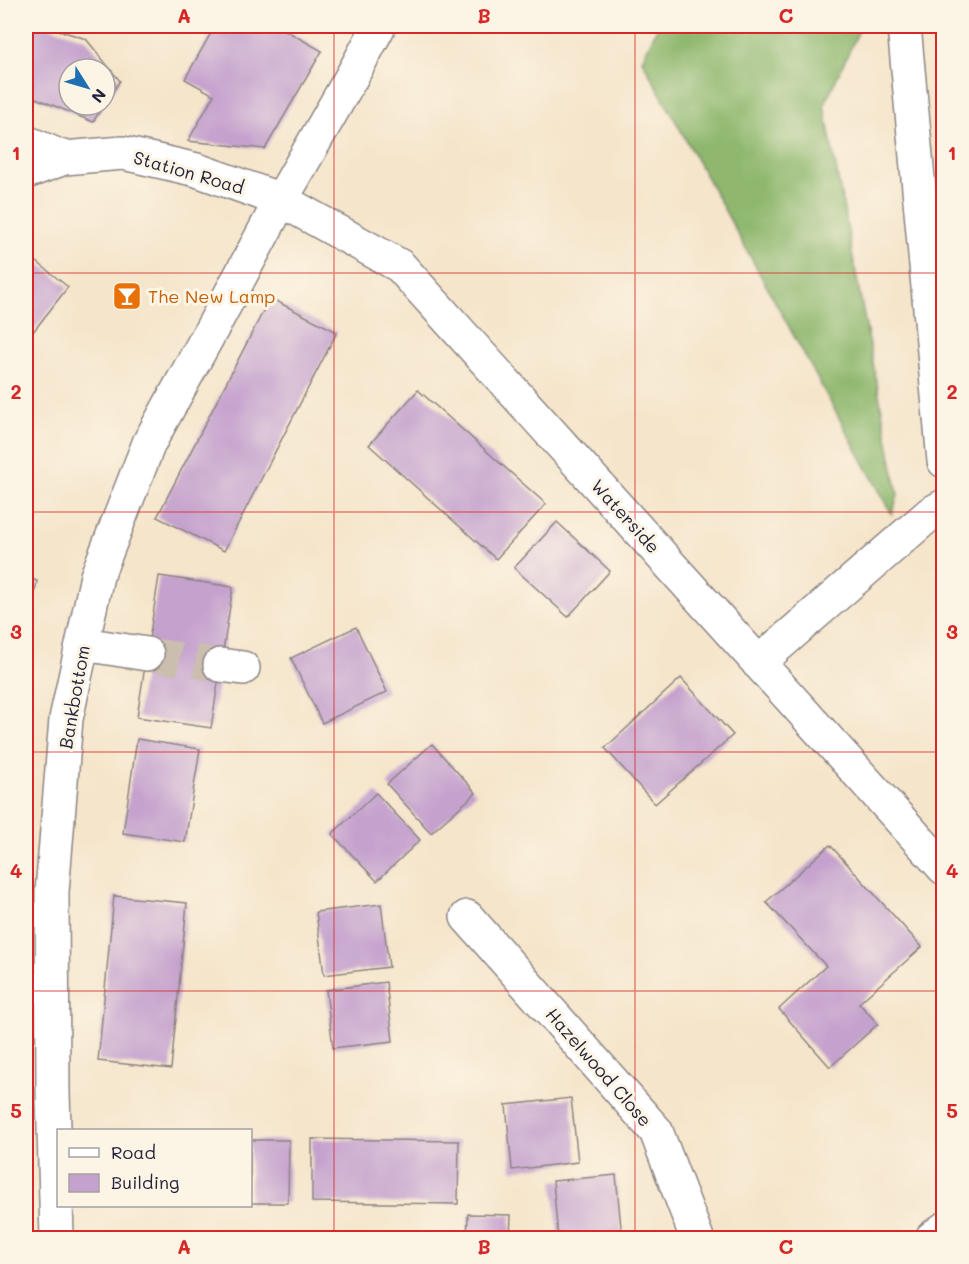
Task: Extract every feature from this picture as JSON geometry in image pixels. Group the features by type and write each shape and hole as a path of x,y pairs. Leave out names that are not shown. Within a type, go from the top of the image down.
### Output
{"street":[{"name":"Bankbottom","path":"57,1239 39,1092 66,719 97,576 149,443 379,26"},
{"path":"904,26 944,461"},
{"path":"26,142 64,158"},
{"name":"Station Road","path":"26,172 64,158 123,153 197,170 281,200"},
{"name":"Waterside","path":"281,200 400,267 944,868"},
{"path":"758,663 932,513 944,506"},
{"path":"83,644 147,654"},
{"name":"Hazelwood Close","path":"467,917 656,1131 698,1239"},
{"path":"932,1239 944,1229"}],"green space":[{"path":"658,26 861,26 824,105 898,495 892,514 642,60"}],"building":[{"path":"26,26 46,26 86,39 101,57 57,57 57,107 26,94"},
{"path":"215,26 278,26 322,51 265,149 188,141 214,95 185,79"},
{"path":"81,117 96,117 93,122"},
{"path":"26,253 68,287 26,341"},
{"path":"270,298 337,332 224,551 157,517"},
{"path":"418,390 546,504 496,559 369,445"},
{"path":"557,522 610,571 568,617 514,568"},
{"path":"159,576 233,587 211,728 137,717"},
{"path":"26,577 37,581 27,634 26,633"},
{"path":"356,627 387,692 322,723 291,658"},
{"path":"681,678 733,735 655,804 605,748"},
{"path":"137,739 200,749 185,842 123,833"},
{"path":"432,744 476,793 431,833 387,784"},
{"path":"376,793 420,840 377,881 332,834"},
{"path":"830,845 922,947 859,1003 878,1024 830,1067 779,1009 826,966 766,902"},
{"path":"114,896 187,903 171,1069 98,1061"},
{"path":"381,904 389,967 324,975 316,912"},
{"path":"386,982 393,1041 333,1048 326,990"},
{"path":"571,1098 578,1162 512,1170 506,1105"},
{"path":"312,1139 459,1141 458,1204 312,1202"},
{"path":"252,1140 289,1140 288,1203 252,1203"},
{"path":"616,1175 622,1238 558,1238 553,1181"},
{"path":"468,1214 511,1215 510,1238 467,1238"}],"tunnel":[{"path":"147,654 220,665"}],"place":[{"name":"The New Lamp","path":"127,296"}]}
